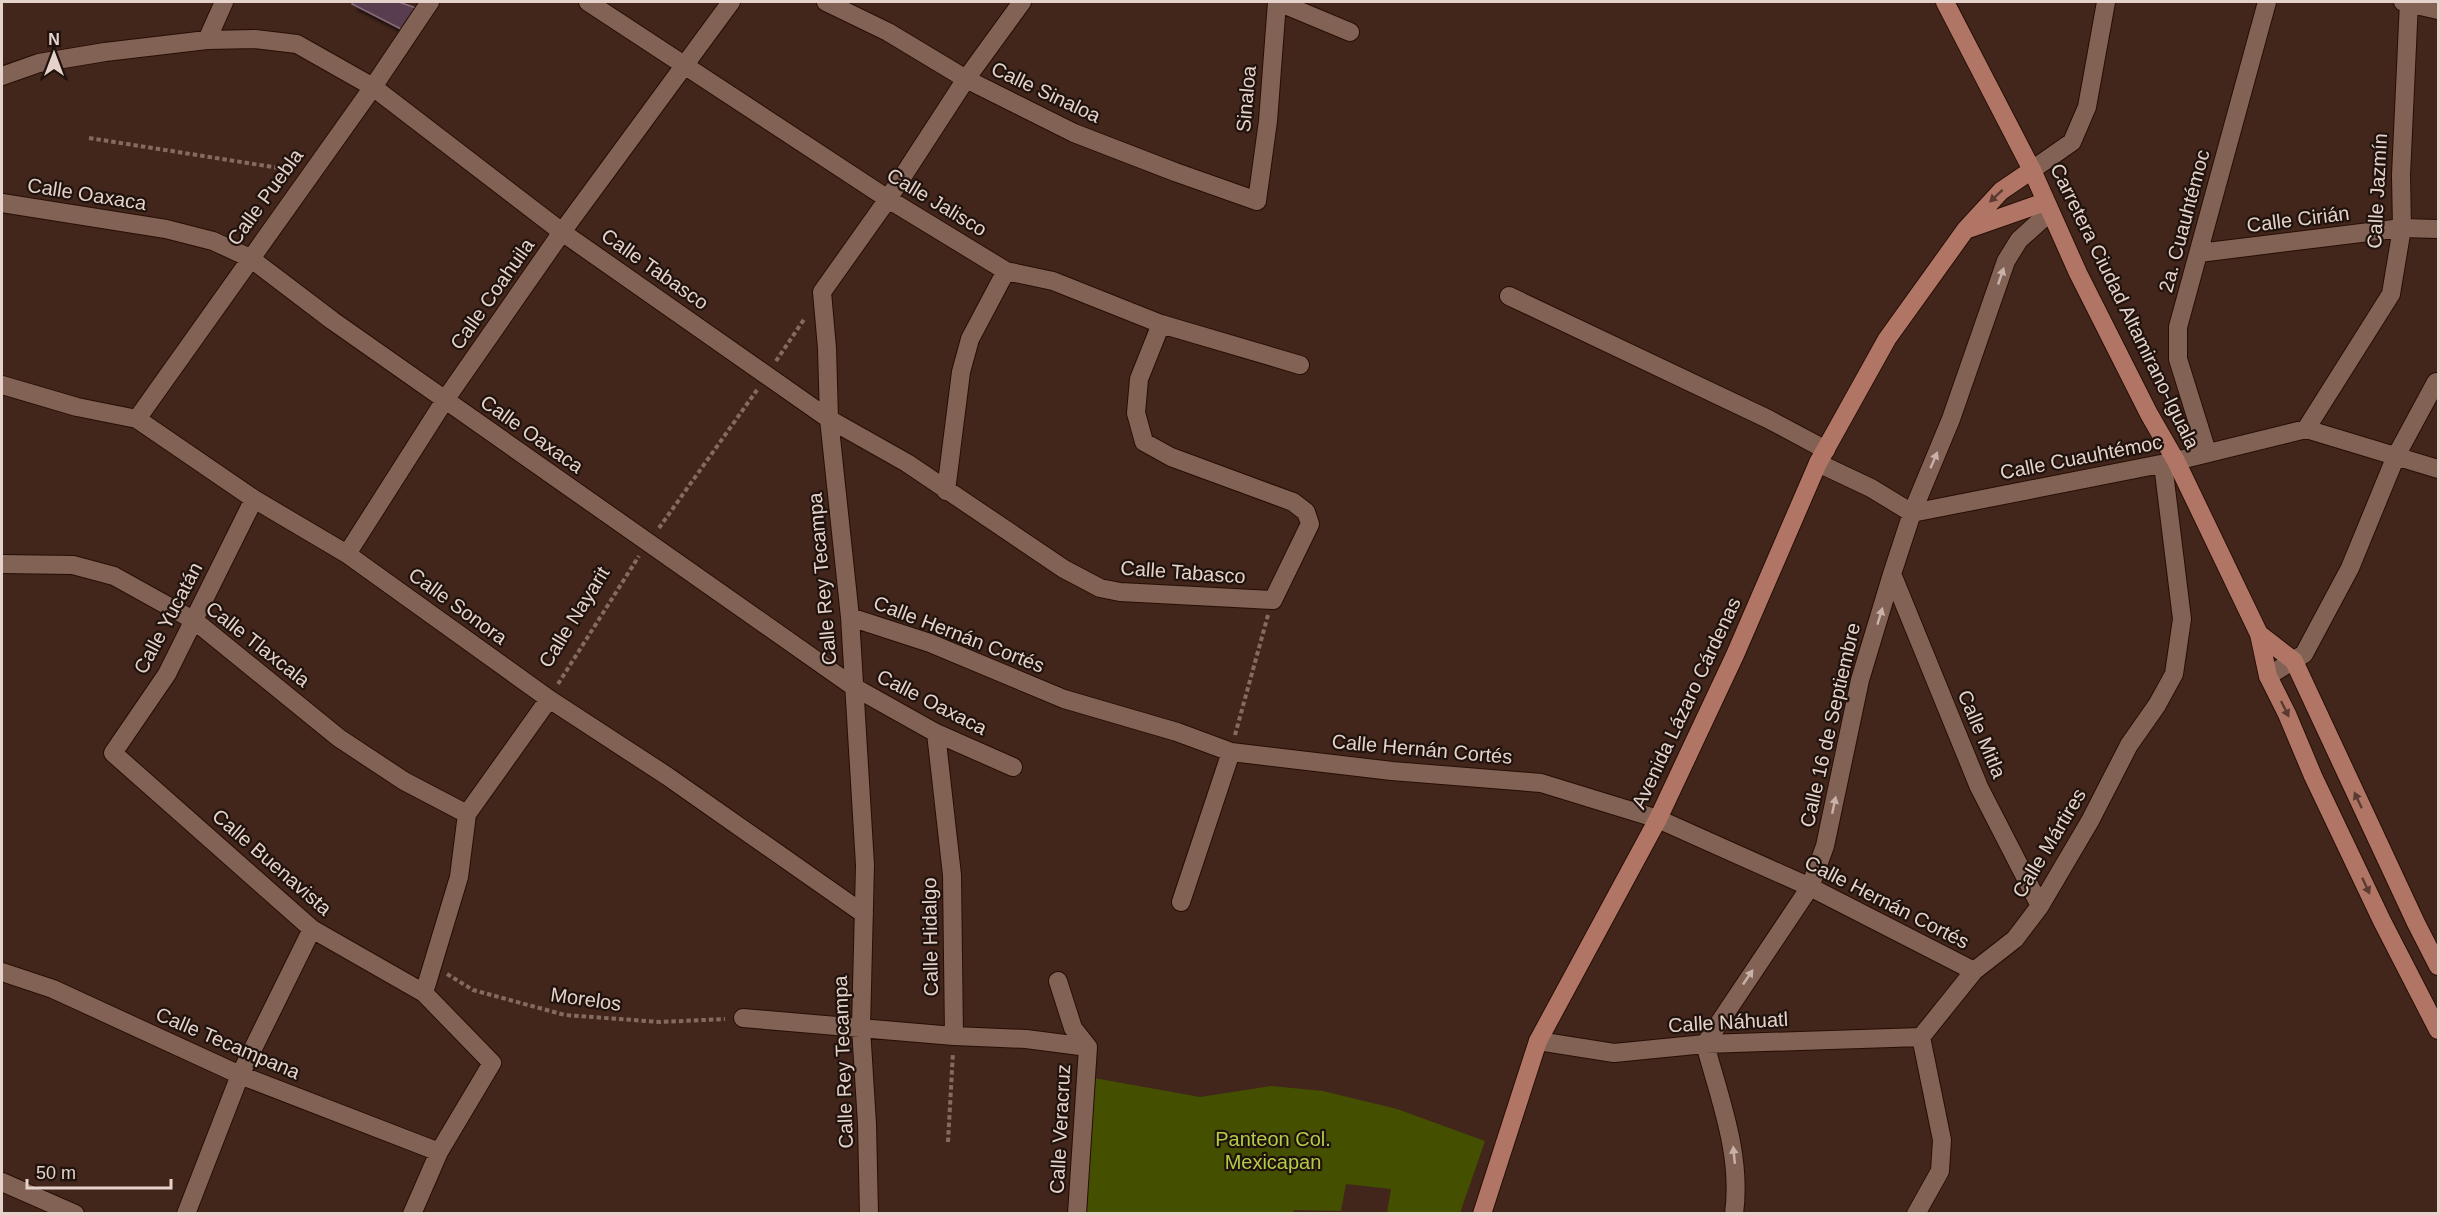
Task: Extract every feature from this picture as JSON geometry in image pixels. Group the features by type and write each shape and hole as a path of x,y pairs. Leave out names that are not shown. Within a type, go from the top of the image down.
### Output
{"main road":[{"name":"Carretera Ciudad Altamirano-Iguala","path":"1945,2 2032,170 2149,414 2169,462 2259,634 2268,676 2382,921 2439,1030"},
{"name":"Avenida Lázaro Cárdenas","path":"1482,1214 1538,1041 1658,819 1735,655 1822,456 1887,339 1966,230 2001,191 2032,170"},
{"path":"1966,230 2048,207"},
{"name":"Carretera Ciudad Altamirano-Iguala","path":"2259,634 2294,661 2416,923 2439,966"}],"street":[{"path":"207,40 224,2"},
{"name":"Calle Puebla","path":"137,419 373,87 430,2"},
{"name":"Calle Jalisco","path":"588,2 888,199 1006,271 1053,281 1161,324 1300,365"},
{"path":"685,67 731,2"},
{"name":"Calle Sinaloa","path":"826,2 888,32 966,79 1074,133 1257,201"},
{"path":"822,292 888,199 966,79 1022,2"},
{"path":"1277,2 1350,32"},
{"name":"Sinaloa","path":"1257,201 1268,122 1277,2"},
{"path":"2032,170 2072,142 2087,107 2106,2"},
{"name":"2a. Cuauhtémoc","path":"2207,452 2178,358 2178,327 2267,2"},
{"path":"2407,2 2439,10"},
{"name":"Calle Jazmín","path":"2306,429 2391,294 2402,228 2400,175 2407,2"},
{"name":"Calle Tabasco","path":"2,76 39,63 105,52 207,40 255,39 297,44 373,87 562,232 829,419 907,463 1064,569 1100,588 1120,592 1273,600"},
{"name":"Calle Coahuila","path":"347,554 445,400 562,232 685,67"},
{"name":"Calle Oaxaca","path":"2,203 166,230 213,241 250,258 333,321 854,687 936,733 1012,768"},
{"name":"Calle 16 de Septiembre","path":"1705,1044 1810,887 1825,846 1860,680 1911,513 1951,419 2006,261 2019,240 2048,207"},
{"name":"Calle Cirián","path":"2199,253 2402,228 2439,229"},
{"path":"946,491 961,372 970,339 1006,271"},
{"name":"Calle Rey Tecampa","path":"822,292 827,348 829,419 850,617 865,865 861,1028 867,1124 869,1214"},
{"path":"1509,296 1767,419 1911,513"},
{"path":"1161,324 1139,379 1136,412 1144,442 1172,457 1293,502 1306,512 1310,524 1273,600"},
{"path":"2268,676 2304,654 2350,568 2396,456 2436,382 2439,383"},
{"name":"Calle Sonora","path":"2,385 77,407 137,419 254,499 347,554 549,699 668,776 864,914"},
{"name":"Calle Cuauhtémoc","path":"1911,513 2169,462 2306,429 2439,469"},
{"name":"Calle Mártires","path":"1921,1037 1974,971 2015,939 2040,906 2090,821 2129,746 2157,705 2174,674 2182,619 2169,462"},
{"name":"Calle Yucatán","path":"113,753 168,674 254,499"},
{"name":"Calle Tlaxcala","path":"2,564 73,565 114,576 195,621 339,738 404,781 467,814"},
{"name":"Calle Mitla","path":"1892,574 1979,787 2040,906"},
{"name":"Calle Hernán Cortés","path":"850,617 930,643 1064,699 1177,732 1231,752 1392,771 1481,776 1541,783 1658,819 1810,887 1974,971"},
{"name":"Calle Nayarit","path":"424,993 459,877 467,814 549,699"},
{"name":"Calle Hidalgo","path":"936,733 952,874 954,1036"},
{"path":"1181,902 1231,752"},
{"name":"Calle Buenavista","path":"113,753 312,929 424,993 492,1063 439,1152"},
{"path":"186,1214 240,1075 312,929"},
{"name":"Calle Tecampana","path":"2,972 53,989 240,1075 439,1152"},
{"path":"1058,981 1073,1028 1088,1047"},
{"path":"743,1018 954,1036 1026,1039 1088,1047"},
{"path":"1916,1214 1940,1171 1942,1140 1921,1037"},
{"name":"Calle Náhuatl","path":"1538,1041 1614,1053 1705,1044 1921,1037"},
{"path":"1705,1044 1732,1143 1738,1189 1734,1214"},
{"name":"Calle Veracruz","path":"1077,1214 1088,1047"},
{"path":"412,1214 439,1152"},
{"path":"2,1182 75,1214"}],"path":[{"path":"89,138 310,173"},
{"name":"Calle Nayarit","path":"549,699 648,543 767,375 822,292"},
{"path":"1231,752 1273,600"},
{"name":"Morelos","path":"434,966 473,990 565,1015 660,1022 743,1018"},
{"path":"948,1142 954,1036"}],"green space":[{"name":"Panteon Col. Mexicapan","path":"1094,1078 1200,1097 1271,1086 1323,1091 1397,1109 1485,1141 1460,1213 1387,1213 1391,1189 1346,1184 1341,1211 1294,1210 1293,1214 1083,1214"}],"building":[{"path":"353,2 399,2 419,9 403,30 352,4"}]}
